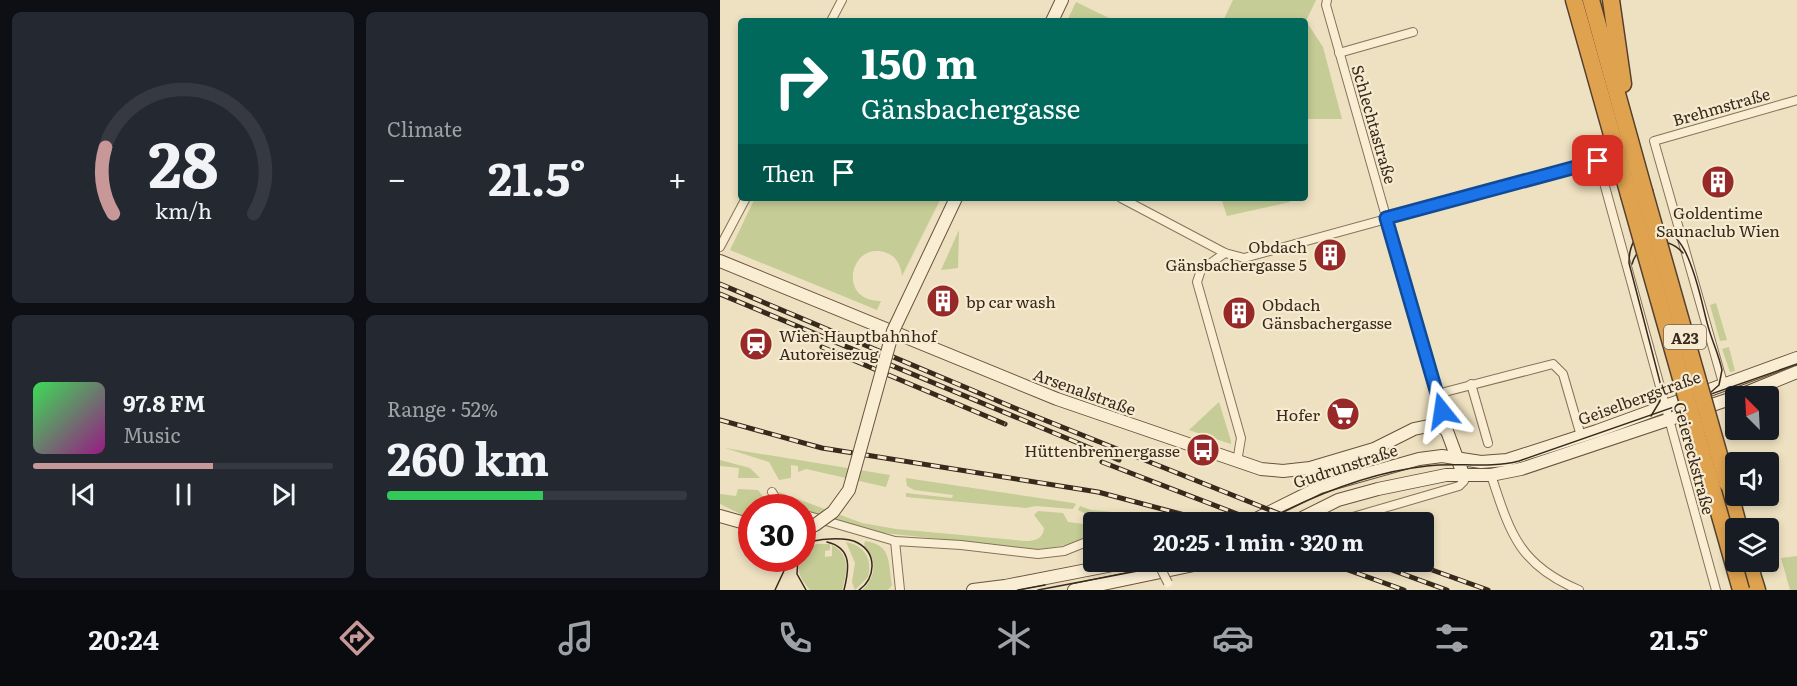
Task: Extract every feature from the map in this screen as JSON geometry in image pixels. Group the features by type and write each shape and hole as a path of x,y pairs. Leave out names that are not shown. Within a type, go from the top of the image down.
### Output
{"highway":[{"name":"A23","path":"1574,0 1741,590"},
{"name":"A23","path":"1591,0 1736,518"},
{"path":"1611,0 1629,138"},
{"path":"1752,572 1757,590"}],"main road":[{"path":"1053,18 1062,0"},
{"path":"816,524 833,512 849,490 901,309 955,201"},
{"name":"Arsenalstraße","path":"720,261 1047,395 1237,462 1267,470 1297,470 1365,452 1425,425 1438,424 1446,428"},
{"name":"Geiselbergstraße","path":"1491,469 1797,358"},
{"name":"Geiselbergstraße","path":"1763,386 1797,372"},
{"name":"Geiselbergstraße","path":"1491,469 1521,469 1725,401"},
{"path":"1446,428 1463,474"},
{"name":"Gudrunstraße","path":"1270,512 1320,487 1419,459 1455,456 1491,469"},
{"name":"Gudrunstraße","path":"1315,512 1346,497 1446,475 1491,469"},
{"path":"720,516 738,521"},
{"path":"973,590 1083,571"},
{"path":"1074,590 1161,572"}],"street":[{"path":"833,18 842,0"},
{"name":"Schlechtastraße","path":"1327,0 1326,4 1339,53 1446,428"},
{"path":"1339,53 1413,32"},
{"name":"Brehmstraße","path":"1723,383 1653,141 1797,100"},
{"name":"Geiereckstraße","path":"1386,218 1598,161 1716,590"},
{"path":"720,248 744,201"},
{"path":"1127,201 1225,252 1244,258 1386,218"},
{"path":"1225,252 1201,270 1197,282 1241,438 1237,462"},
{"path":"1437,394 1542,365 1557,365 1563,374 1581,436"},
{"path":"1471,384 1488,443"},
{"path":"1491,469 1513,536 1520,548 1549,576 1579,590"},
{"path":"1370,512 1459,486 1464,481 1463,474"},
{"path":"816,518 895,541 961,545 1038,554 1064,551 1083,543"},
{"path":"895,541 900,590"},
{"path":"1162,572 1170,587"}],"green space":[{"path":"1233,0 1316,0 1307,18 1224,18"},
{"path":"1076,2 1109,18 1068,18"},
{"path":"1308,24 1323,47 1342,119 1308,119"},
{"path":"754,201 940,201 902,276 898,262 887,253 874,251 864,255 857,262 853,272 853,283 858,292 867,299 881,301 877,310 730,250"},
{"path":"1222,201 1290,201 1290,202 1227,216"},
{"path":"959,230 958,268 941,270"},
{"path":"1716,303 1727,340 1720,341 1710,305"},
{"path":"1729,347 1735,371 1730,372 1722,349"},
{"path":"1219,402 1231,441 1231,444 1189,430"},
{"path":"725,448 890,475 886,487 806,469 798,472 798,466 791,465 791,478 779,480 769,462"},
{"path":"720,460 750,468 760,478 738,478 739,468 720,466"},
{"path":"906,478 1076,504 1073,509 1036,506 1026,508 906,497 906,493 952,498 953,495 914,490 907,486"},
{"path":"738,489 758,490 761,494 738,494 738,513 720,504 720,494 736,496"},
{"path":"816,506 862,523 896,529 1032,541 1042,535 1044,528 1034,515 1038,511 1063,513 1068,522 1083,524 1083,538 1059,546 1036,549 874,532 833,521 816,514"},
{"path":"1080,506 1091,510 1114,512 1083,512 1078,510"},
{"path":"865,541 880,546 887,556 892,585 888,590 862,590 873,574 874,568 871,556 864,545"},
{"path":"846,542 858,546 866,554 869,564 868,577 855,590 852,582 855,563"},
{"path":"816,544 830,544 830,550 825,551 825,557 832,556 832,545 845,559 846,570 842,590 810,590 799,572 816,572"},
{"path":"1797,556 1797,590 1790,590 1781,558"}],"tram line":[{"path":"1651,416 1660,401 1661,386 1629,263 1632,245 1644,232 1659,229 1671,234 1681,245 1690,261 1722,370 1719,385 1710,393"},
{"path":"1632,264 1641,249 1654,242 1669,243 1683,253"},
{"path":"1284,512 1343,486 1406,469 1427,466 1496,465 1519,461 1797,364"},
{"path":"816,541 838,539 852,541 858,543 869,553 871,573 859,590"},
{"path":"827,542 841,549 845,555 848,568 844,590"},
{"path":"775,590 783,572"},
{"path":"797,572 806,590"},
{"path":"1038,590 1132,572"},
{"path":"1018,590 1045,585"}],"railway":[{"path":"720,284 1017,409 1275,512"},
{"path":"720,294 1119,460"},
{"path":"822,347 1005,424"},
{"path":"720,420 822,448 1098,492 1173,512"},
{"path":"1102,462 1232,512"},
{"path":"1434,571 1488,590"},
{"path":"1354,572 1404,590"},
{"path":"1397,572 1447,590"}],"place":[{"name":"Goldentime Saunaclub Wien","path":"1718,182"},
{"name":"Obdach Gänsbachergasse 5","path":"1330,255"},
{"name":"bp car wash","path":"943,301"},
{"name":"Obdach Gänsbachergasse","path":"1239,313"},
{"name":"Wien Hauptbahnhof Autoreisezug","path":"756,344"},
{"name":"Hofer","path":"1343,414"},
{"name":"Hüttenbrennergasse","path":"1203,450"}],"route":[{"path":"1442,411 1386,218 1598,161"}]}
